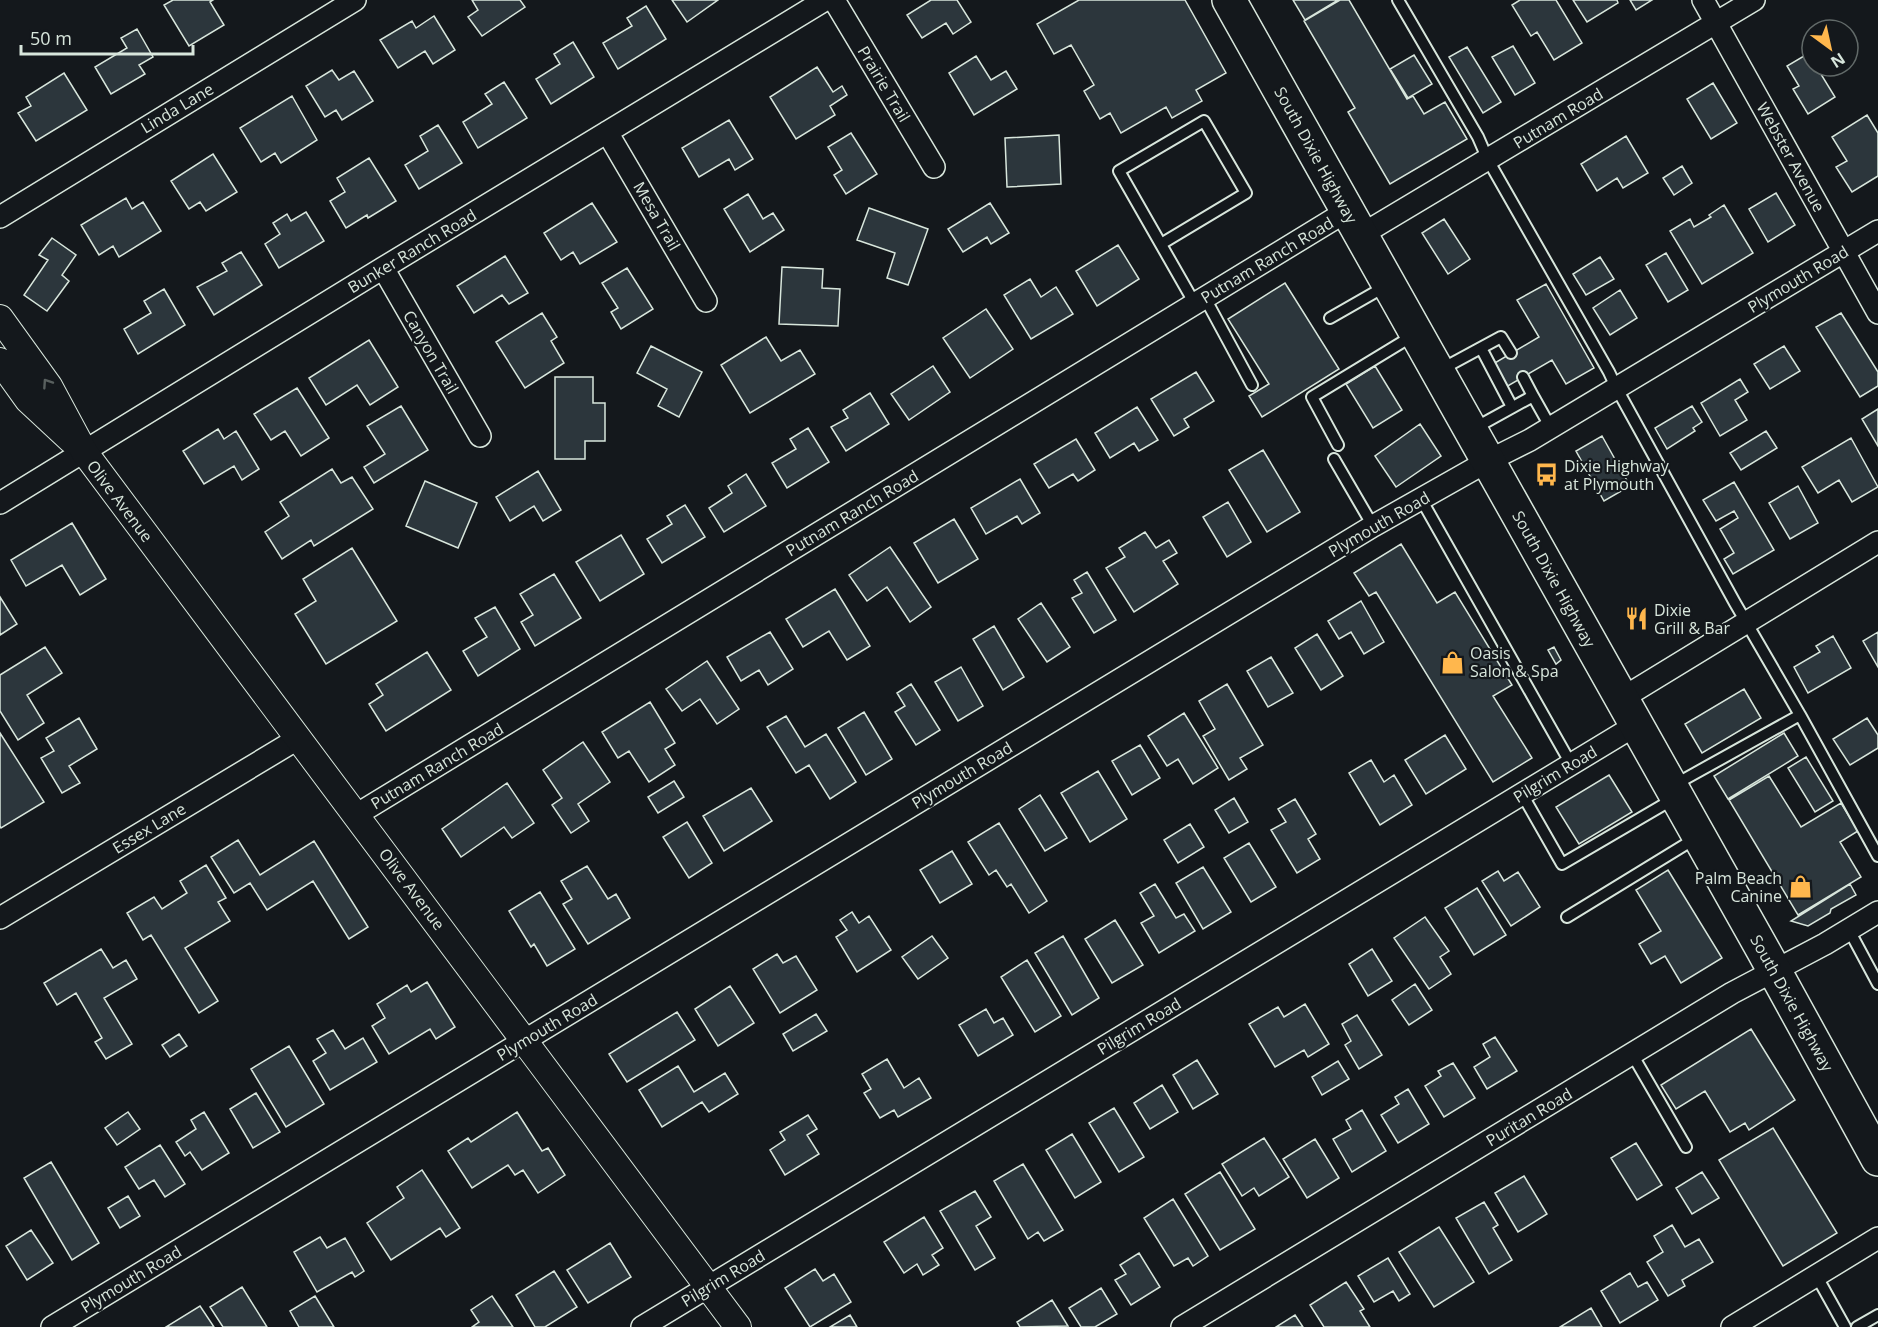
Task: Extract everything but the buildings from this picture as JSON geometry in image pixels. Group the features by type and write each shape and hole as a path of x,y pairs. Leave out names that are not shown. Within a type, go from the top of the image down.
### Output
{"main road":[{"name":"South Dixie Highway","path":"1229,0 1878,1159"}],"street":[{"name":"Linda Lane","path":"0,217 355,0"},
{"name":"Bunker Ranch Road","path":"0,503 825,0"},
{"name":"Prairie Trail","path":"834,0 934,167"},
{"name":"Webster Avenue","path":"1703,0 1878,313"},
{"name":"Putnam Road","path":"1354,223 1488,160 1754,0"},
{"name":"Mesa Trail","path":"607,132 706,301"},
{"name":"Putnam Ranch Road","path":"356,815 1200,301 1354,223"},
{"name":"Plymouth Road","path":"52,1327 1373,526 1551,428 1878,231"},
{"name":"Canyon Trail","path":"382,268 480,435"},
{"name":"Olive Avenue","path":"0,318 49,386 85,453 738,1327"},
{"name":"Olive Avenue","path":"0,362 28,400 85,453"},
{"name":"Pilgrim Road","path":"642,1327 1571,764 1629,712 1746,623 1878,542"},
{"name":"Essex Lane","path":"0,918 298,738"},
{"name":"Puritan Road","path":"1182,1327 1732,993 1878,912"},
{"path":"1732,1327 1878,1238"}],"lane":[{"path":"1398,0 1610,372 1617,389 1746,623 1878,856"},
{"path":"1161,244 1246,193 1204,121 1119,171 1161,244 1200,301 1252,385"},
{"path":"1330,318 1389,284"},
{"path":"1338,445 1312,397 1416,334"},
{"path":"1438,372 1502,337 1511,353"},
{"path":"1480,348 1512,407"},
{"path":"1523,377 1551,428"},
{"path":"1471,430 1533,396"},
{"path":"1334,459 1373,526"},
{"path":"1421,499 1571,764"},
{"path":"1522,794 1562,864 1800,715"},
{"path":"1567,917 1699,837"},
{"path":"1849,930 1878,984"},
{"path":"1632,1054 1686,1148"},
{"path":"1816,1275 1845,1327"},
{"path":"1857,1327 1878,1315"}],"place":[{"name":"Dixie Highway at Plymouth","path":"1546,475"},
{"name":"Dixie Grill & Bar","path":"1636,619"},
{"name":"Oasis Salon & Spa","path":"1452,662"},
{"name":"Palm Beach Canine","path":"1800,887"}]}
